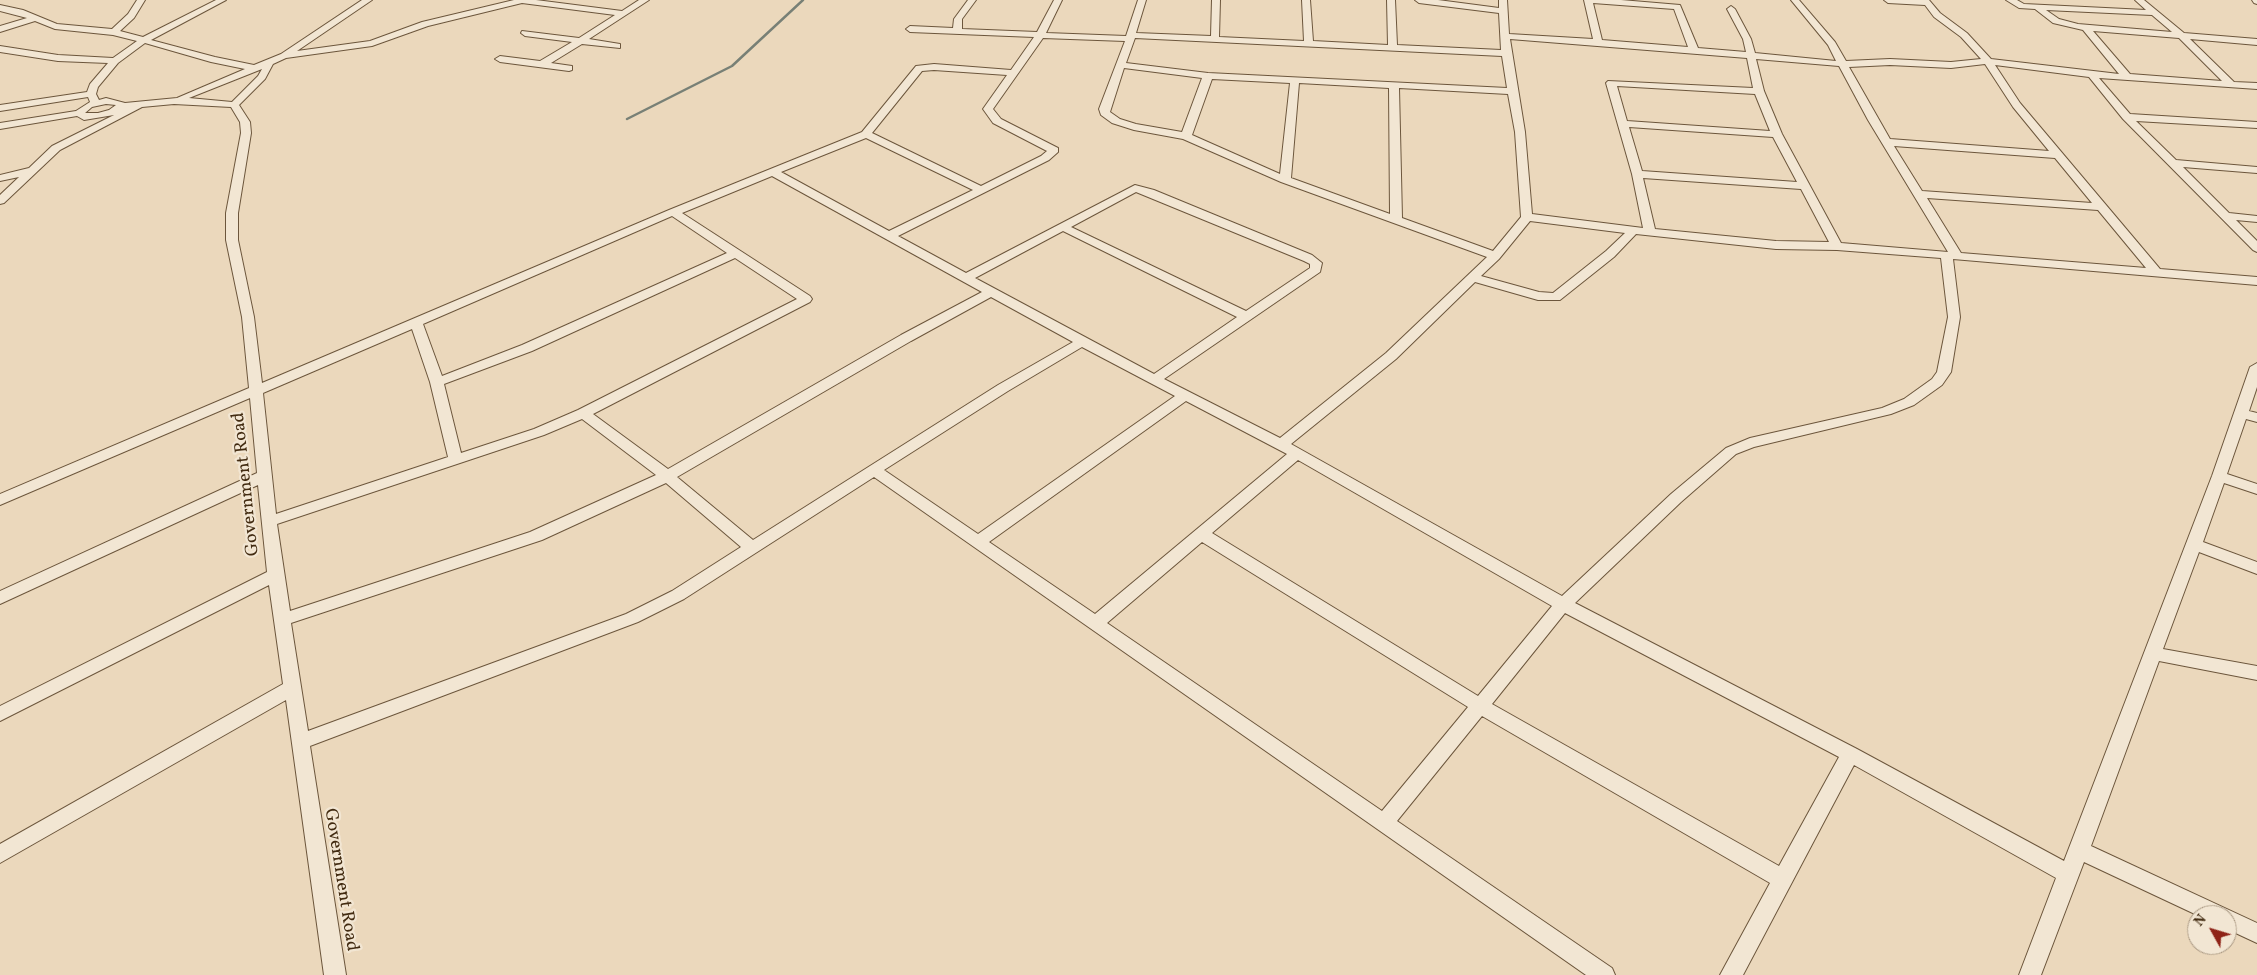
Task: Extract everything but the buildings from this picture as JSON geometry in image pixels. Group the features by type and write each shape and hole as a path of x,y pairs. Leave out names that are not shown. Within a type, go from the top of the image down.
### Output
{"street":[{"path":"114,32 131,16 141,0"},
{"path":"0,126 78,113 93,99 100,77 115,61 144,40 222,0"},
{"path":"174,101 284,56 368,0"},
{"path":"284,56 372,43 425,24 525,0 625,14"},
{"path":"542,64 645,0"},
{"path":"957,32 958,19 972,0"},
{"path":"889,236 1045,158 1054,150 998,121 989,114 989,105 1040,34 1058,0"},
{"path":"1142,0 1104,109 1105,114 1116,121 1134,127 1186,136 1285,180 1396,222 1495,256"},
{"path":"1215,38 1216,0"},
{"path":"1306,0 1309,43"},
{"path":"1391,0 1393,47"},
{"path":"1418,0 1502,11"},
{"path":"1281,445 1391,356 1495,256 1527,217 1520,132 1504,36 1503,0"},
{"path":"1598,42 1589,0 1677,7 1694,50"},
{"path":"1385,822 1563,604 1676,498 1731,451 1750,443 1886,412 1910,402 1937,382 1944,372 1954,317 1952,255 1920,194 1859,96 1844,64 1821,29 1795,0"},
{"path":"1888,0 1926,1 1937,15 1964,35 1988,61 2016,105 2056,155 2156,272"},
{"path":"2010,0 2017,6 2155,14"},
{"path":"2139,0 2182,36 2232,85"},
{"path":"0,8 20,12 32,19 70,29 114,32 214,60 254,68"},
{"path":"2038,8 2056,21 2086,28 2257,42"},
{"path":"1730,9 1747,39 1759,91 1777,134 1836,246"},
{"path":"0,29 32,19"},
{"path":"2086,28 2126,77"},
{"path":"910,29 957,32 1215,38 1506,53"},
{"path":"525,33 617,46"},
{"path":"1504,36 1598,42 1844,64 1890,62 1951,65 1988,61 2092,74 2257,86"},
{"path":"0,49 58,58 115,61"},
{"path":"500,58 569,68"},
{"path":"78,113 84,117 98,116 113,112 121,106 174,101 200,101 234,105 262,78 269,62"},
{"path":"1121,64 1208,76 1512,91"},
{"path":"0,500 673,212 866,134 919,68 934,67 1011,73"},
{"path":"2092,74 2127,117 2257,248"},
{"path":"1186,136 1208,76"},
{"path":"1285,180 1295,80"},
{"path":"1650,232 1637,174 1611,83 1759,91"},
{"path":"1394,85 1396,222"},
{"path":"0,108 93,99 115,101 120,103 121,106"},
{"path":"0,201 56,148 141,105"},
{"name":"Government Road","path":"234,105 245,122 246,133 232,213 232,240 248,317 255,391 292,688 335,975"},
{"path":"2127,117 2257,125"},
{"path":"1622,124 1777,134"},
{"path":"866,134 980,189"},
{"path":"1887,142 2056,155"},
{"path":"2173,163 2257,170"},
{"path":"0,178 30,171"},
{"path":"773,172 1082,342 1297,453 1563,604 1850,754 2068,874"},
{"path":"1637,174 1806,186"},
{"path":"968,278 1128,191 1142,189 1316,263 1316,269 1155,379"},
{"path":"1920,194 2100,207"},
{"path":"271,521 539,432 583,413 806,299 673,212"},
{"path":"2225,216 2257,220"},
{"path":"1527,217 1768,244 1836,246 2257,280"},
{"path":"1063,227 1245,316"},
{"path":"1472,277 1538,296 1556,297 1610,254 1634,230"},
{"path":"437,382 527,348 736,254"},
{"path":"283,619 536,536 667,476 906,338 991,292"},
{"path":"416,322 437,382 456,460"},
{"path":"300,742 632,618 678,595 1003,388 1082,342"},
{"path":"2030,975 2068,874 2080,850 2219,476 2249,416 2257,367"},
{"path":"978,542 1185,395"},
{"path":"583,413 667,476 752,548"},
{"path":"1095,624 1297,453"},
{"path":"875,471 1604,975"},
{"path":"0,598 266,475"},
{"path":"2219,476 2257,488"},
{"path":"1202,534 1480,706 1784,880"},
{"path":"2193,544 2257,568"},
{"path":"0,714 277,574"},
{"path":"2152,653 2257,673"},
{"path":"0,854 292,688"},
{"path":"1731,975 1784,880 1850,754"},
{"path":"2080,850 2197,905"},
{"path":"2237,924 2257,933"}],"waterway":[{"path":"627,119 732,66 803,0"}]}
